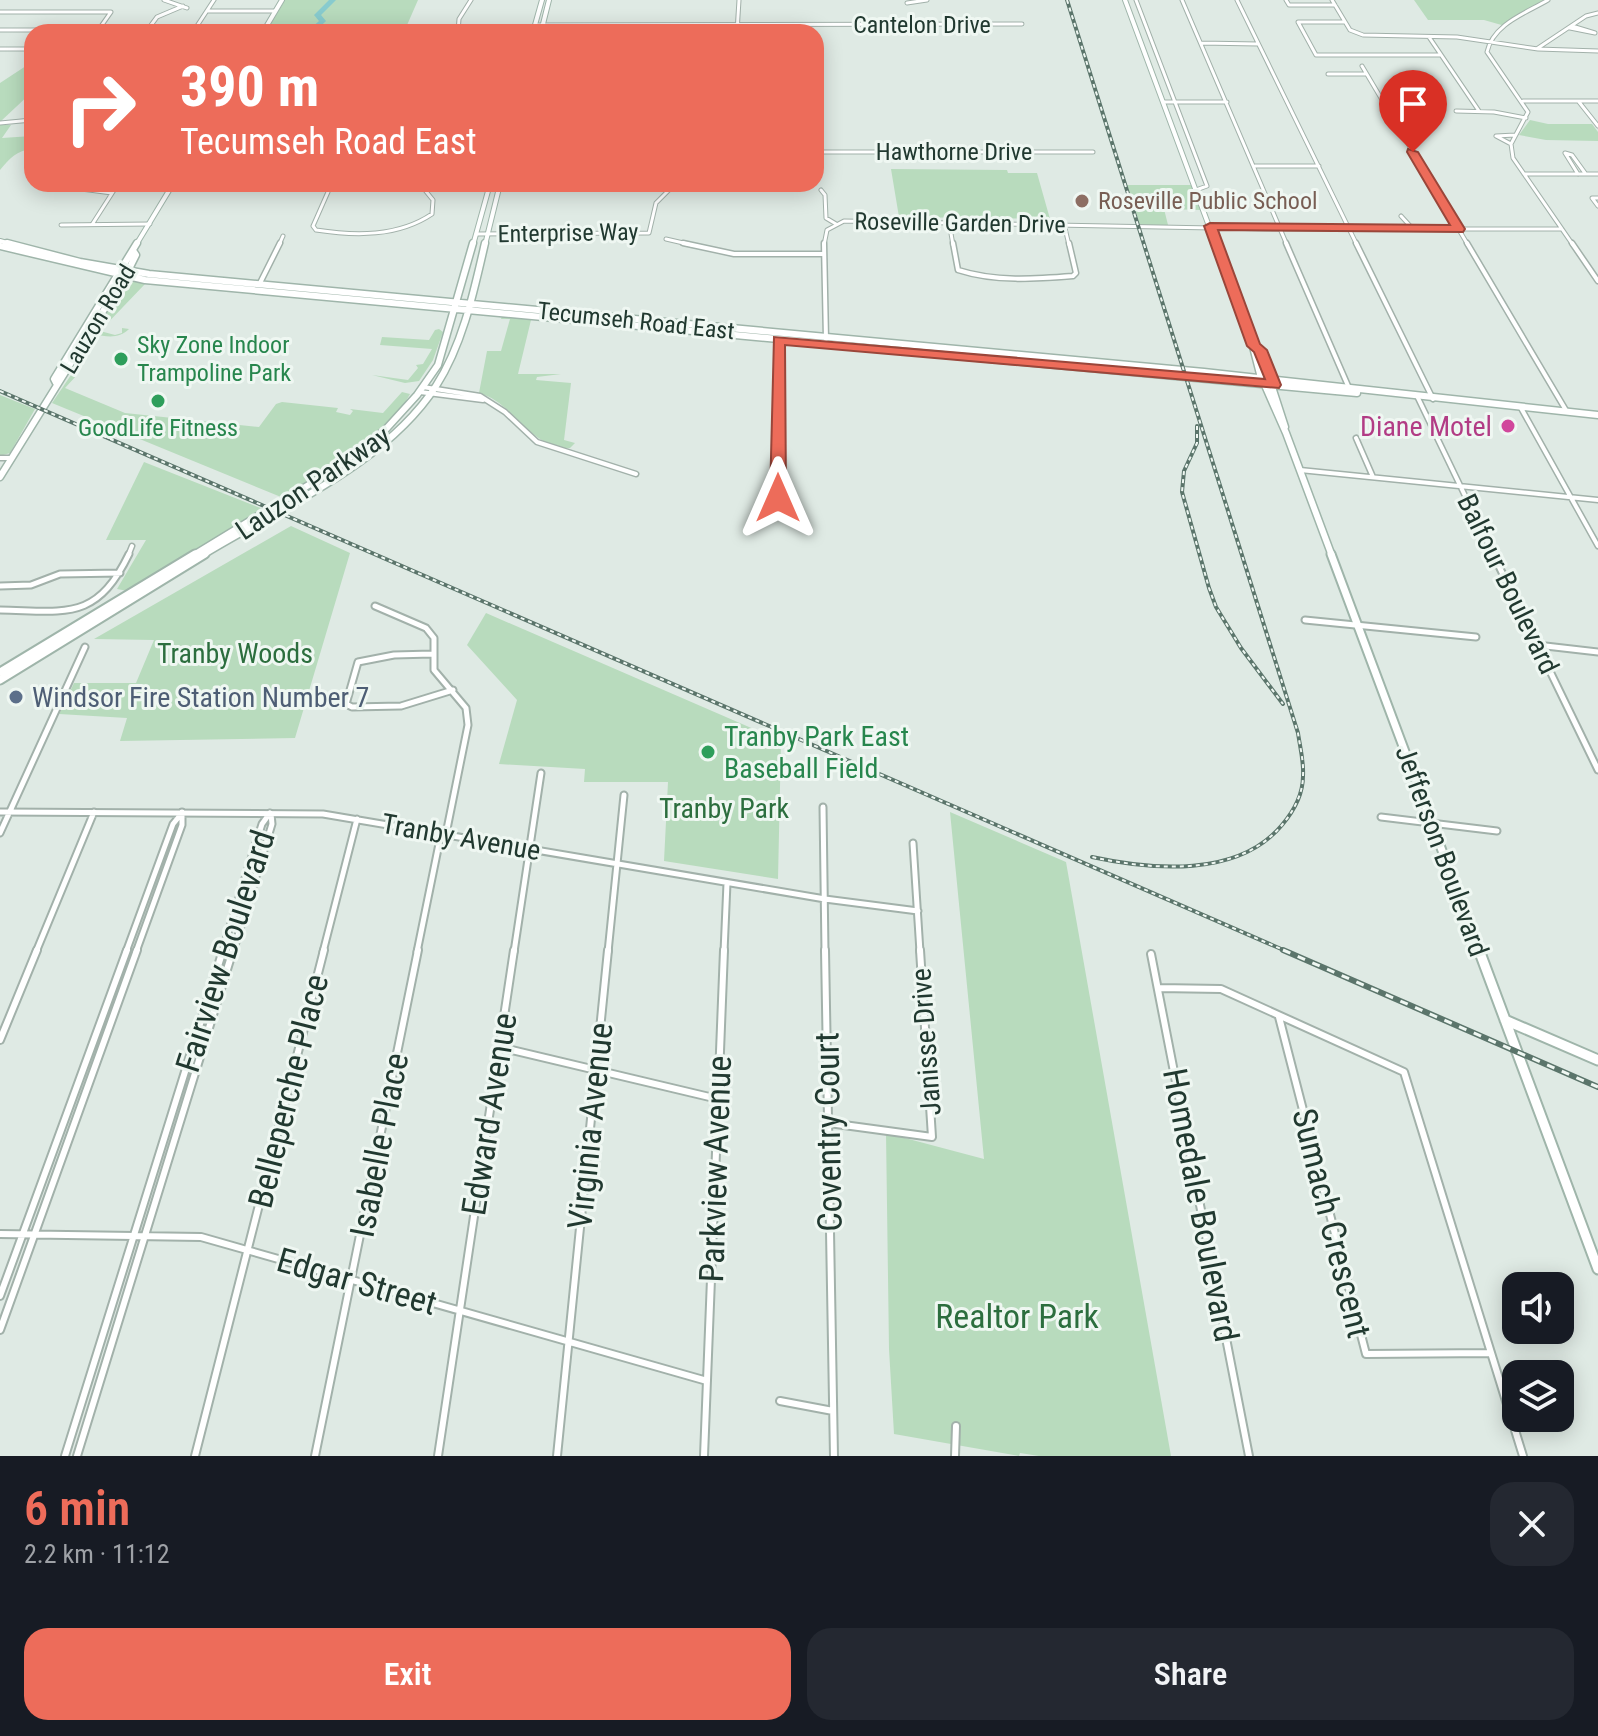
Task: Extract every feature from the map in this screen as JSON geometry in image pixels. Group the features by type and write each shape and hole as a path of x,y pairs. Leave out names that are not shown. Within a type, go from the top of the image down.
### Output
{"main road":[{"path":"268,24 282,0"},
{"path":"535,24 542,0"},
{"path":"543,24 549,0"},
{"name":"Jefferson Boulevard","path":"1125,0 1254,346 1252,350 1263,381 1300,470 1598,1269"},
{"name":"Lauzon Road","path":"0,477 56,383 54,379 136,255 134,252 168,192"},
{"name":"Lauzon Parkway","path":"0,672 330,472 386,429 422,389 438,365 488,192"},
{"name":"Lauzon Parkway","path":"0,680 362,457 393,432 432,391 448,365 498,192"},
{"name":"Tecumseh Road East","path":"0,244 123,273 1598,415"},
{"name":"Tecumseh Road East","path":"123,273 456,306"},
{"name":"Tecumseh Road East","path":"466,307 778,340 825,342"},
{"name":"Jefferson Boulevard","path":"1254,346 1260,350 1273,382 1286,433"},
{"name":"Tecumseh Road East","path":"1273,382 1418,398"},
{"path":"1505,1020 1598,1060"}],"street":[{"path":"152,24 157,17 185,7 164,0"},
{"path":"199,24 214,0"},
{"path":"459,24 471,0"},
{"path":"738,24 739,0"},
{"path":"907,3 927,0"},
{"path":"1136,0 1207,186 1196,190"},
{"path":"1182,0 1349,388"},
{"path":"1237,0 1433,399"},
{"path":"1286,0 1289,5 1335,5"},
{"path":"1332,0 1356,37 1489,40 1538,49 1598,51"},
{"path":"1548,0 1489,40 1487,48 1490,58 1528,112 1511,144 1513,158 1598,281"},
{"path":"207,11 275,11"},
{"path":"0,12 111,12 103,24"},
{"path":"1538,49 1586,16 1598,13"},
{"path":"1345,22 1298,22 1316,55 1441,55"},
{"name":"Cantelon Drive","path":"824,25 1022,24"},
{"path":"1571,26 1595,33 1571,26"},
{"path":"0,30 24,30"},
{"path":"1428,37 1479,111"},
{"path":"1141,42 1152,42"},
{"path":"1201,43 1258,44"},
{"path":"0,49 24,49"},
{"path":"1362,66 1568,412"},
{"path":"1328,74 1367,74"},
{"path":"1523,101 1598,101"},
{"path":"1578,101 1598,126"},
{"path":"1163,102 1227,102"},
{"path":"1456,111 1526,118"},
{"path":"0,123 24,121"},
{"path":"1511,144 1496,136 1515,135"},
{"name":"Hawthorne Drive","path":"824,152 1093,152"},
{"path":"1578,174 1565,153 1572,155 1586,174"},
{"path":"1255,166 1319,166"},
{"path":"1188,167 1200,167"},
{"path":"1524,174 1598,174"},
{"path":"92,224 112,193 97,192"},
{"path":"328,192 313,226 316,230 386,231 414,226 432,214 433,200 426,192"},
{"name":"Enterprise Way","path":"477,234 649,233 656,203 667,192"},
{"path":"823,192 826,218 836,224"},
{"path":"1598,198 1592,198 1598,206"},
{"path":"1401,216 1412,229"},
{"name":"Roseville Garden Drive","path":"825,342 824,236 836,224 855,220 1282,229 1562,229"},
{"path":"949,222 958,270 966,274 1002,277 1073,276 1076,273 1064,224"},
{"path":"61,225 150,224"},
{"path":"259,285 283,236"},
{"path":"666,239 734,254 824,254"},
{"path":"778,340 778,498"},
{"path":"422,389 484,400 505,412 537,442 636,474"},
{"name":"Balfour Boulevard","path":"1418,398 1598,770"},
{"path":"1521,408 1598,546"},
{"path":"1356,438 1373,478"},
{"path":"0,458 12,458"},
{"path":"1300,470 1598,500"},
{"path":"0,610 73,611 105,594 120,573 132,546"},
{"path":"0,586 31,585 60,574 120,573"},
{"name":"Isabelle Place","path":"315,1456 468,725 466,708 434,670 434,638 426,628 375,606"},
{"path":"1305,620 1476,637"},
{"path":"1537,645 1598,652"},
{"path":"0,833 85,647"},
{"path":"432,654 394,655 358,662 346,704 352,707 401,706 453,690"},
{"name":"Edward Avenue","path":"438,1456 541,773"},
{"name":"Virginia Avenue","path":"557,1456 624,795"},
{"name":"Coventry Court","path":"823,807 834,1456"},
{"name":"Tranby Avenue","path":"0,812 323,814 825,899 918,911"},
{"path":"0,1040 94,812"},
{"path":"0,1330 182,825 182,812"},
{"path":"0,1296 173,824 182,812"},
{"name":"Fairview Boulevard","path":"77,1456 272,824 270,813"},
{"name":"Fairview Boulevard","path":"65,1456 262,824 270,813"},
{"path":"1381,817 1497,831"},
{"name":"Belleperche Place","path":"195,1456 357,819"},
{"name":"Janisse Drive","path":"828,1123 932,1137 913,843"},
{"name":"Parkview Avenue","path":"704,1456 727,883"},
{"path":"132,934 142,934"},
{"path":"225,945 234,945"},
{"name":"Homedale Boulevard","path":"1151,954 1249,1456"},
{"path":"1159,988 1221,989 1404,1072 1523,1456"},
{"name":"Sumach Crescent","path":"1279,1017 1366,1354 1491,1353"},
{"path":"499,1047 718,1099"},
{"path":"84,1068 94,1068"},
{"path":"186,1070 196,1070"},
{"name":"Edgar Street","path":"0,1234 201,1237 707,1381"},
{"path":"83,1399 94,1399"},
{"path":"780,1401 833,1411"},
{"path":"955,1456 956,1426"}],"green space":[{"path":"285,0 418,0 408,24 271,24"},
{"path":"1414,0 1545,0 1505,26 1484,20 1428,20"},
{"path":"24,67 24,100 0,122 0,83"},
{"path":"1530,120 1548,124 1592,124 1598,132 1598,141 1546,140 1519,135"},
{"path":"0,125 11,125 2,138 24,137 24,151 10,159 0,170"},
{"path":"891,169 1037,173 1050,219 899,217"},
{"path":"1127,185 1192,185 1201,210 1164,209 1168,225 1140,225"},
{"path":"136,281 181,287 145,284 100,331 115,335 122,333 122,328 129,329 117,336 94,334 124,285"},
{"path":"502,316 531,320 518,374 561,374 537,377 536,380 571,383 564,440 575,443 570,448 544,441 503,406 479,393 487,351 501,351 510,319 501,319"},
{"path":"439,329 443,332 433,360 419,381 405,383 372,375 408,380 418,368 416,365 423,364 432,349 380,345 382,337 429,340"},
{"path":"71,375 77,375 65,388 125,413 259,427 276,404 282,402 338,408 336,412 350,415 353,411 350,409 383,413 402,392 410,394 400,410 370,439 281,497 52,403"},
{"path":"0,395 35,409 10,453 0,456"},
{"path":"144,462 263,509 128,591 117,589 146,540 106,540"},
{"name":"Tranby Woods","path":"291,526 350,553 295,738 120,741 127,718 59,714 74,683 136,683 154,640 94,639"},
{"name":"Tranby Park","path":"486,613 781,741 778,879 664,861 668,782 584,782 585,769 499,764 517,700 467,645"},
{"name":"Realtor Park","path":"950,812 1066,862 1171,1456 1039,1456 1020,1453 1019,1456 894,1434 889,1349 886,1133 984,1159"}],"waterway":[{"path":"319,24 323,21 317,15 333,0"}],"railway":[{"path":"1067,0 1298,733 1303,771 1299,796 1286,820 1264,842 1242,854 1218,862 1167,867 1092,857"},
{"path":"0,391 1288,952"},
{"path":"1197,426 1197,443 1184,471 1182,492 1209,588 1216,607 1241,648 1283,704"},
{"path":"1283,950 1598,1087"}],"place":[{"name":"Roseville Public School","path":"1082,201"},
{"name":"Sky Zone Indoor Trampoline Park","path":"121,359"},
{"name":"GoodLife Fitness","path":"158,401"},
{"name":"Diane Motel","path":"1508,426"},
{"name":"Windsor Fire Station Number 7","path":"16,697"},
{"name":"Tranby Park East Baseball Field","path":"708,752"}],"route":[{"path":"778,498 778,340 1274,385 1260,350 1254,346 1210,226 1459,229 1413,152"}]}
